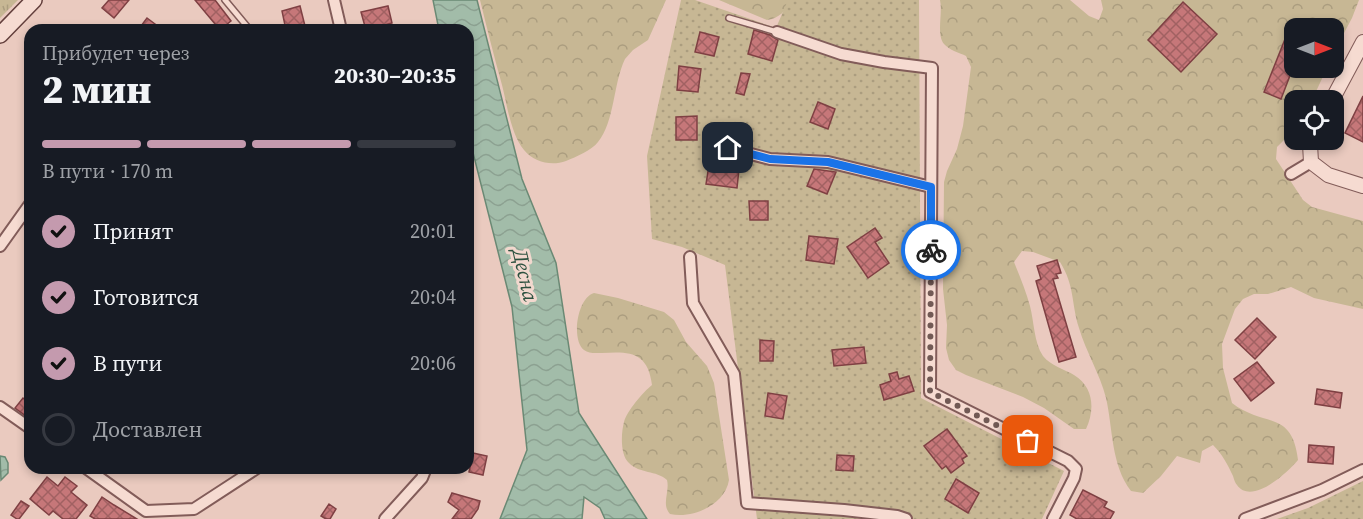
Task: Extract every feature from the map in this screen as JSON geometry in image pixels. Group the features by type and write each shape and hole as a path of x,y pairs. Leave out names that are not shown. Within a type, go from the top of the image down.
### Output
{"main road":[{"path":"0,34 34,0"}],"street":[{"path":"334,0 340,24"},
{"path":"777,32 841,54 932,68 930,392 1068,461 1076,469 1074,478 1053,519"},
{"path":"1337,90 1363,42"},
{"path":"728,148 770,159 828,162 931,187"},
{"path":"1310,150 1311,162 1328,175 1363,186"},
{"path":"1291,174 1311,162"},
{"path":"0,246 24,212"},
{"path":"690,256 693,303 734,374 747,503 844,510 906,519"},
{"path":"0,406 24,424"},
{"path":"1245,519 1322,490 1363,470"},
{"path":"94,474 146,511 194,509 248,474"},
{"path":"385,519 424,474"}],"lane":[{"path":"225,0 245,24"},
{"path":"729,18 777,32"}],"green space":[{"path":"0,0 18,0 0,18"},
{"path":"480,0 666,0 648,40 633,50 625,59 608,124 598,142 579,155 555,163 533,158 524,150 516,136"},
{"path":"681,0 695,0 776,28 788,0 919,0 921,398 1064,471 1042,519 757,519 725,265 682,247 652,239 647,156"},
{"path":"719,0 791,0 782,13 767,20"},
{"path":"940,0 1070,0 1089,16 1099,20 1103,9 1101,0 1359,0 1344,33 1344,18 1284,18 1284,78 1322,78 1317,90 1284,90 1284,140 1277,147 1276,159 1303,200 1312,207 1363,221 1363,309 1314,298 1291,287 1268,294 1254,294 1243,299 1235,309 1222,344 1223,368 1232,403 1244,411 1283,426 1290,433 1295,444 1298,460 1278,479 1251,492 1244,490 1236,484 1224,460 1213,445 1202,451 1200,463 1177,456 1143,493 1131,491 1124,481 1116,458 1106,398 1079,328 1065,271 1060,262 1033,252 1022,251 1014,262 1028,300 1038,345 1046,359 1074,375 1086,386 1091,399 1091,414 1086,429 1074,429 1044,408 1023,397 956,370 949,360 946,348 947,325 943,289 944,182 963,126 971,67 966,56 944,44 940,35"},
{"path":"594,293 664,312 674,320 686,342 707,366 714,383 729,480 721,497 707,508 688,514 670,514 666,506 667,480 638,469 626,459 622,444 624,422 636,402 652,385 650,374 642,360 636,356 621,353 590,353 580,345 577,329 580,311 588,296"},
{"path":"1363,481 1363,519 1277,519 1308,508"}],"water":[{"name":"Десна","path":"433,0 477,0 522,179 556,263 579,413 647,519 605,519 600,508 584,497 582,519 500,519 527,450 512,307 474,157 474,24 438,24"},
{"path":"0,456 5,457 8,463 8,473 1,480"}],"building":[{"path":"109,0 129,0 114,18 102,8"},
{"path":"195,0 215,0 231,21 227,24 215,24"},
{"path":"1183,2 1217,34 1181,72 1148,40"},
{"path":"300,6 304,24 285,24 282,11"},
{"path":"388,6 392,23 364,24 361,12"},
{"path":"147,18 155,24 142,24"},
{"path":"754,30 778,40 772,61 748,54"},
{"path":"700,32 719,37 714,56 695,52"},
{"path":"1284,42 1284,78 1289,78 1281,99 1264,92"},
{"path":"679,66 701,69 698,92 677,90"},
{"path":"741,73 750,74 744,95 736,93"},
{"path":"1363,96 1363,142 1345,133"},
{"path":"818,102 835,109 828,129 810,122"},
{"path":"697,116 697,140 676,140 676,117"},
{"path":"709,165 739,169 737,188 706,184"},
{"path":"814,169 836,172 827,194 807,186"},
{"path":"749,201 768,201 768,220 750,220"},
{"path":"875,228 882,238 875,242 889,263 868,278 847,247"},
{"path":"809,236 838,239 834,264 806,260"},
{"path":"1057,260 1061,273 1056,274 1058,278 1053,279 1076,357 1059,362 1036,281 1041,279 1037,266"},
{"path":"1257,318 1276,337 1255,359 1235,340"},
{"path":"760,340 774,341 773,361 760,361"},
{"path":"864,347 866,363 834,366 832,350"},
{"path":"1257,362 1274,383 1251,401 1234,379"},
{"path":"897,372 899,379 909,376 914,391 884,400 880,385 891,381 889,374"},
{"path":"1317,389 1342,393 1340,408 1315,404"},
{"path":"768,393 787,396 783,419 765,416"},
{"path":"23,398 24,399 24,415 15,408"},
{"path":"947,429 967,456 962,459 964,463 951,473 946,466 942,469 924,446"},
{"path":"1309,445 1334,447 1333,464 1308,462"},
{"path":"474,453 487,456 483,475 474,473"},
{"path":"837,455 854,456 853,471 836,470"},
{"path":"47,477 58,486 65,477 77,486 71,492 87,505 76,519 63,519 53,511 49,515 30,499"},
{"path":"956,479 979,493 968,513 945,499"},
{"path":"1083,490 1107,502 1104,507 1114,512 1110,519 1077,519 1070,515"},
{"path":"452,493 480,501 471,519 452,519 459,510 448,502"},
{"path":"102,497 137,519 95,519 90,516"},
{"path":"21,501 29,506 17,519 11,515"},
{"path":"329,504 336,509 330,519 326,519 321,516"}],"way so far":[{"path":"931,250 930,392 1028,441"}],"route":[{"path":"728,148 770,159 828,162 931,187 931,250"}]}
